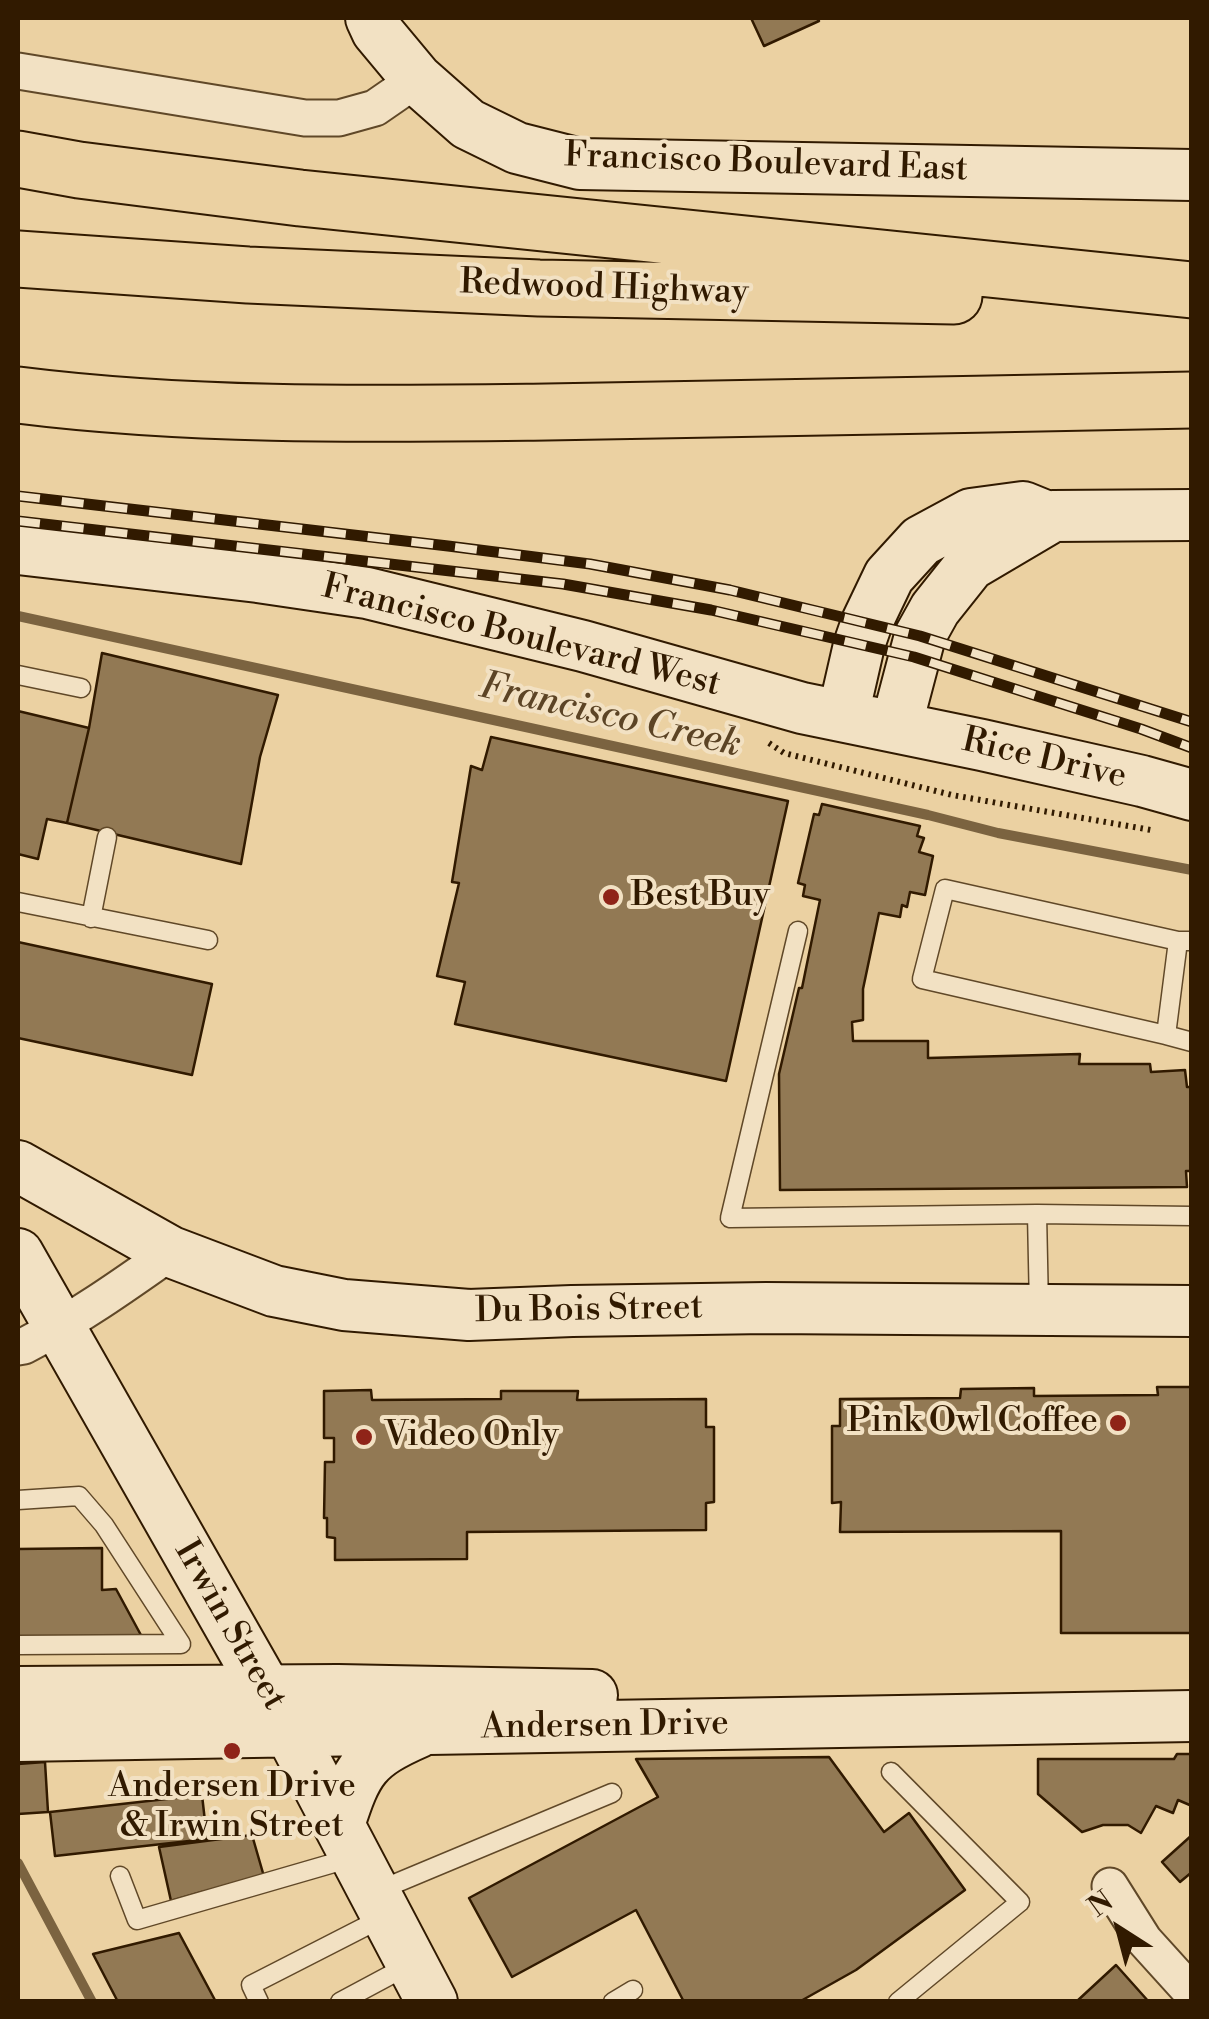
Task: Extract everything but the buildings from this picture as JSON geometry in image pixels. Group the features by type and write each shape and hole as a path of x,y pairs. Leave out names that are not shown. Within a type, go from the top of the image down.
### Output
{"highway":[{"path":"18,159 300,198 1192,290"},
{"name":"Redwood Highway","path":"18,259 229,274 538,288 1192,298"},
{"path":"18,396 129,407 278,413 1192,400"},
{"path":"18,435 642,410"}],"street":[{"name":"Francisco Boulevard East","path":"371,18 377,31 417,79 468,124 517,148 580,164 1192,176"},
{"path":"18,71 305,118 339,118 375,108 417,79"},
{"path":"843,715 867,622 889,576 922,541 971,514 1022,507 1050,518"},
{"path":"896,727 920,636 956,580 988,552 1053,516 1192,515"},
{"name":"Francisco Boulevard West","path":"18,549 239,574 367,594 583,646 802,708 896,727"},
{"name":"Rice Drive","path":"896,727 1192,795"},
{"name":"Du Bois Street","path":"18,1166 171,1252 274,1291 344,1306 468,1315 746,1308 1192,1311"},
{"path":"38,1338 100,1303 171,1252"},
{"name":"Irwin Street","path":"18,1254 38,1338 278,1712 422,1982"},
{"name":"Andersen Drive","path":"18,1692 278,1712 422,1730 1192,1716"},
{"name":"Andersen Drive","path":"18,1736 278,1712 624,1696 1192,1695"},
{"path":"364,1872 351,1786 364,1766 387,1746 422,1730"},
{"path":"1110,1886 1144,1940 1192,1993"}],"lane":[{"path":"18,674 81,688"},
{"path":"91,918 107,837"},
{"path":"1166,1034 1185,941 945,889 922,979 1192,1042"},
{"path":"18,902 208,940"},
{"path":"798,931 730,1218 1192,1216"},
{"path":"1037,1214 1039,1309"},
{"path":"18,1500 79,1496 104,1524 181,1644 18,1645"},
{"path":"892,1772 1020,1902 898,2002"},
{"path":"120,1876 137,1920 364,1872 612,1793"},
{"path":"260,2002 251,1985 364,1872"},
{"path":"340,2002 422,1982"},
{"path":"613,2002 633,1990"}],"path":[{"path":"755,734 784,753 952,795 1155,831"}],"waterway":[{"name":"Francisco Creek","path":"18,616 998,833 1192,870"},
{"path":"18,1863 92,2002"}],"railway":[{"path":"18,496 590,564 730,590 920,636 1192,722"},
{"path":"18,521 563,584 711,610 914,657 1192,748"}],"place":[{"name":"Best Buy","path":"611,897"},
{"name":"Pink Owl Coffee","path":"1118,1423"},
{"name":"Video Only","path":"364,1437"},
{"name":"Andersen Drive & Irwin Street","path":"232,1751"}]}
